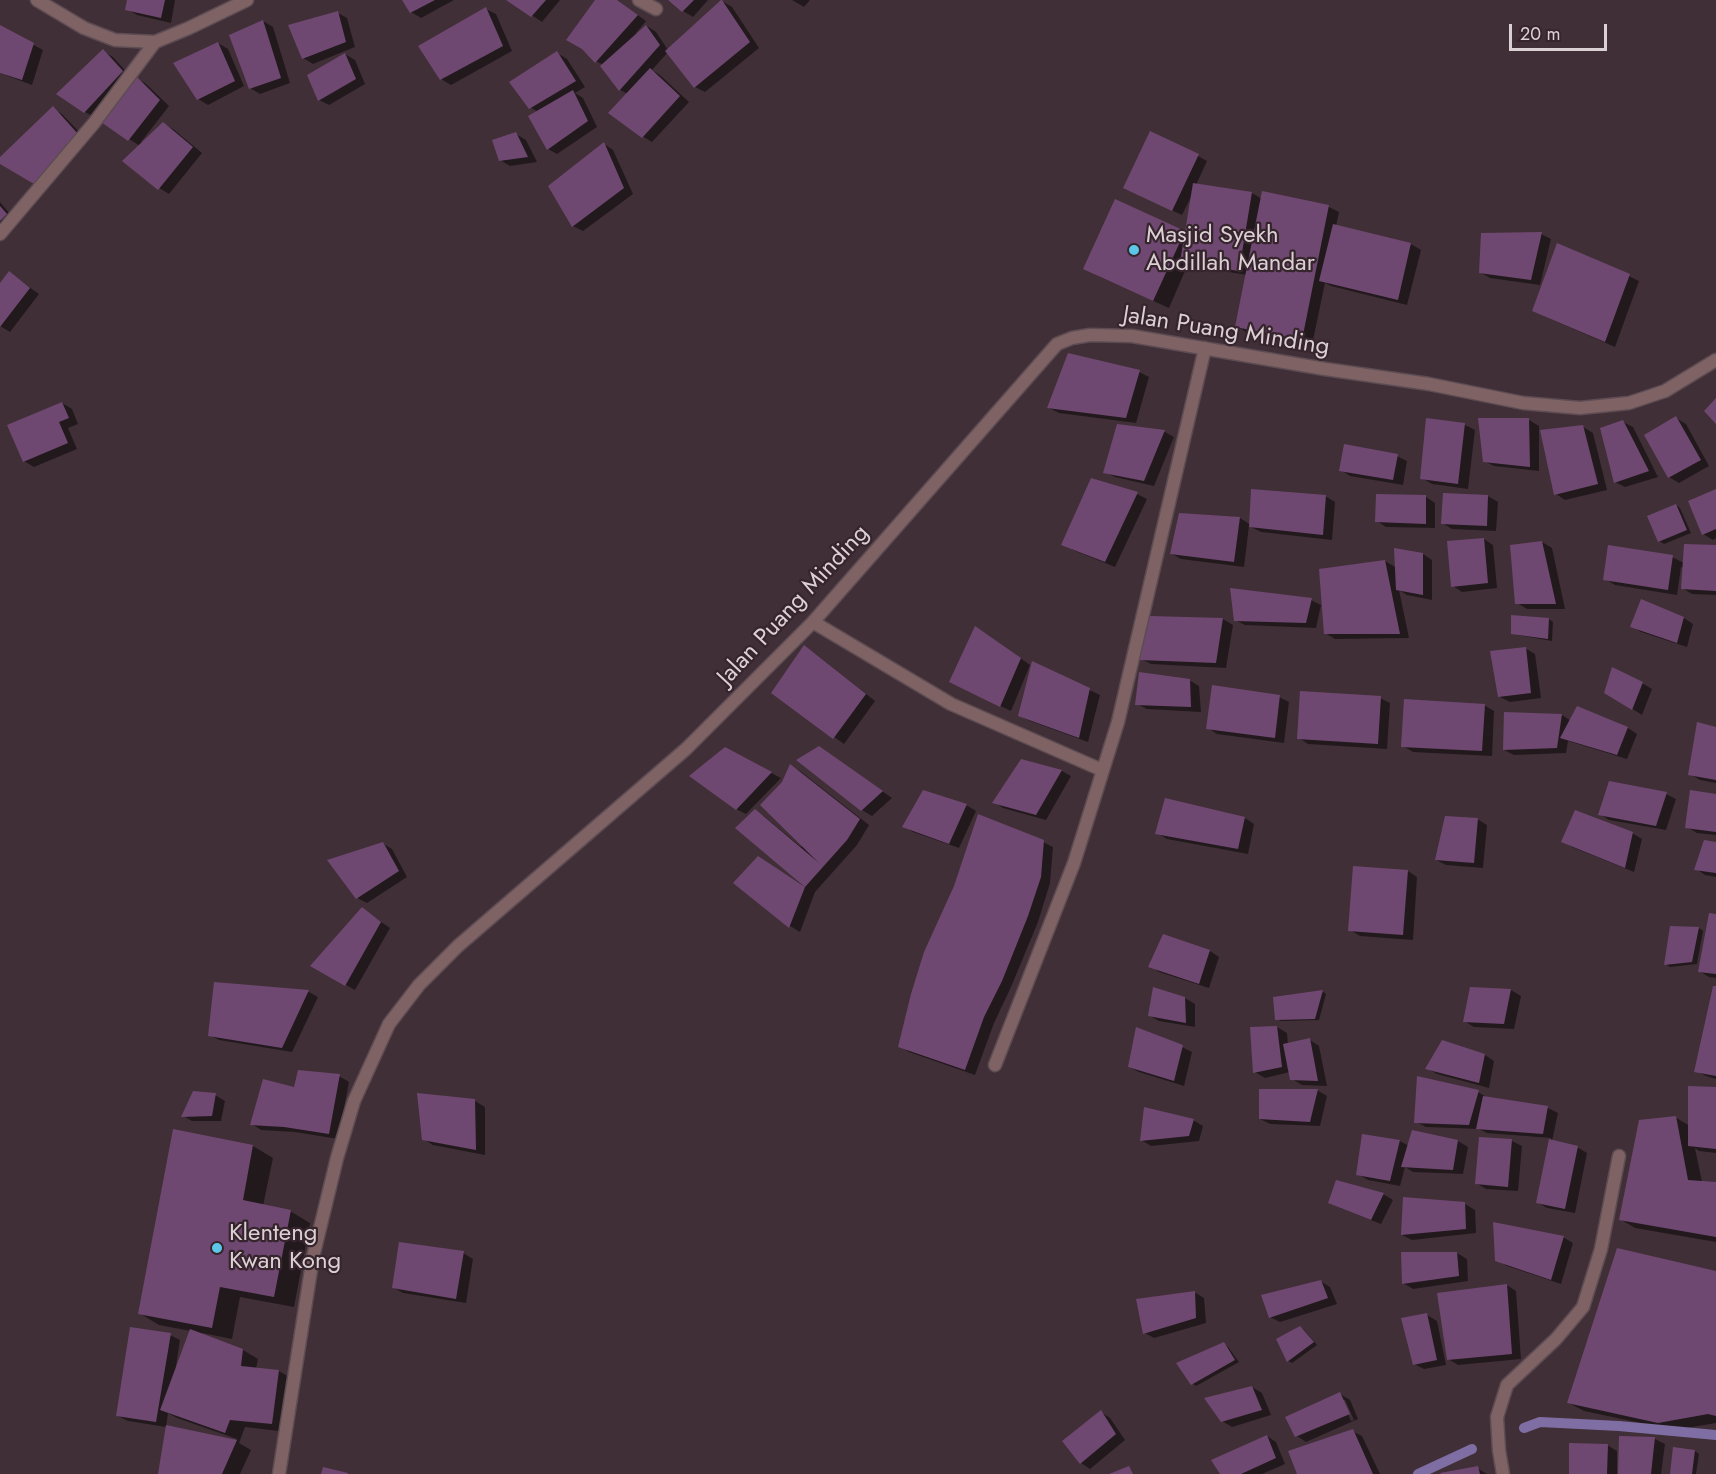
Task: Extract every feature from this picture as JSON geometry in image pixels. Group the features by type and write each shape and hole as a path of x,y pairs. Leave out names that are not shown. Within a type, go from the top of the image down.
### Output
{"street":[{"path":"37,0 84,28 116,40 155,42 247,0"},
{"path":"639,0 656,9"},
{"path":"0,234 94,123 155,42"},
{"name":"Jalan Puang Minding","path":"279,1474 314,1257 337,1158 354,1101 389,1024 419,985 458,946 686,749 813,622 1057,344 1090,334 1132,336 1429,384 1523,403 1580,408 1629,403 1665,391 1716,360"},
{"path":"995,1065 1074,863 1118,722 1205,348"},
{"path":"813,622 951,704 1102,770"},
{"path":"1503,1474 1497,1418 1506,1385 1556,1339 1582,1307 1601,1249 1619,1156"}],"building":[{"path":"127,0 165,0 161,18 125,10"},
{"path":"402,0 435,0 410,13"},
{"path":"506,0 546,0 531,17"},
{"path":"595,0 617,0 638,15 595,63 582,49 566,40"},
{"path":"668,0 694,0 682,12"},
{"path":"721,0 750,42 694,88 665,51"},
{"path":"486,7 503,46 440,80 418,46"},
{"path":"338,11 346,42 302,59 288,25"},
{"path":"263,20 281,78 249,89 229,35"},
{"path":"0,25 34,43 22,80 0,73"},
{"path":"646,25 660,45 619,91 600,66"},
{"path":"218,42 235,81 197,100 173,63"},
{"path":"103,49 123,71 84,113 56,94"},
{"path":"557,51 576,81 529,109 509,82"},
{"path":"345,53 356,79 318,101 307,75"},
{"path":"650,68 680,96 642,138 608,113"},
{"path":"135,75 160,100 128,141 101,122"},
{"path":"573,90 588,121 547,150 528,116"},
{"path":"53,106 78,134 34,184 0,164 0,157"},
{"path":"163,122 193,147 158,190 122,161"},
{"path":"1150,131 1199,154 1172,211 1123,188"},
{"path":"516,132 528,157 499,161 492,140"},
{"path":"604,142 624,188 572,227 548,186"},
{"path":"1193,183 1252,192 1239,271 1180,262"},
{"path":"1262,191 1329,205 1302,340 1235,327"},
{"name":"Masjid Syekh Abdillah Mandar","path":"1115,199 1185,231 1153,301 1083,269"},
{"path":"0,206 7,214 0,221"},
{"path":"1333,224 1411,243 1398,300 1319,281"},
{"path":"1542,232 1531,280 1479,273 1481,233"},
{"path":"1557,243 1630,274 1605,342 1532,311"},
{"path":"9,271 30,288 0,327 0,283"},
{"path":"1068,353 1140,370 1126,418 1047,408"},
{"path":"1716,398 1716,424 1704,411"},
{"path":"62,402 69,418 59,422 68,443 23,462 7,425"},
{"path":"1676,416 1701,460 1668,478 1644,435"},
{"path":"1426,418 1465,423 1458,484 1420,479"},
{"path":"1478,418 1529,418 1530,467 1483,462"},
{"path":"1623,420 1649,471 1614,483 1600,428"},
{"path":"1117,424 1165,430 1144,481 1103,473"},
{"path":"1583,425 1598,484 1554,495 1540,430"},
{"path":"1344,444 1398,454 1393,480 1339,471"},
{"path":"1091,478 1138,492 1105,562 1061,545"},
{"path":"1251,489 1326,495 1323,535 1249,527"},
{"path":"1716,489 1716,529 1702,535 1688,501"},
{"path":"1443,493 1488,495 1487,526 1441,524"},
{"path":"1376,494 1426,495 1426,524 1375,522"},
{"path":"1676,504 1687,530 1658,542 1647,516"},
{"path":"1179,513 1240,517 1234,562 1170,554"},
{"path":"1484,538 1488,583 1451,587 1447,541"},
{"path":"1542,541 1556,604 1515,604 1510,545"},
{"path":"1684,544 1716,545 1716,591 1681,589"},
{"path":"1608,545 1673,555 1668,590 1603,580"},
{"path":"1394,548 1423,553 1423,595 1396,590"},
{"path":"1385,560 1400,634 1324,634 1319,569"},
{"path":"1230,588 1312,598 1306,623 1234,621"},
{"path":"1641,599 1684,617 1677,643 1630,627"},
{"path":"1511,615 1549,618 1548,639 1511,634"},
{"path":"1149,616 1223,618 1216,663 1139,660"},
{"path":"975,626 1021,658 1000,707 949,682"},
{"path":"804,645 866,694 833,739 771,693"},
{"path":"1526,647 1531,693 1498,697 1490,651"},
{"path":"1032,661 1090,688 1079,738 1018,716"},
{"path":"1612,667 1643,682 1632,710 1604,693"},
{"path":"1139,672 1190,679 1191,707 1135,705"},
{"path":"1212,685 1280,695 1275,738 1206,729"},
{"path":"1300,691 1381,696 1378,744 1297,739"},
{"path":"1404,699 1485,704 1482,751 1401,747"},
{"path":"1577,706 1628,727 1617,755 1560,738"},
{"path":"1504,712 1562,714 1557,748 1503,750"},
{"path":"1697,722 1716,727 1716,780 1688,775"},
{"path":"819,746 883,791 861,811 796,760"},
{"path":"725,747 772,772 736,810 689,776"},
{"path":"1021,759 1062,770 1036,815 992,803"},
{"path":"790,764 860,819 847,840 805,887 735,828 755,809 819,863 760,805 782,782"},
{"path":"1609,781 1667,792 1656,826 1598,815"},
{"path":"923,790 967,804 949,844 902,827"},
{"path":"1690,790 1716,794 1716,832 1685,828"},
{"path":"1165,798 1245,817 1238,849 1155,834"},
{"path":"1575,810 1633,832 1625,868 1561,842"},
{"path":"978,814 1044,840 1041,877 1028,916 1002,981 984,1017 965,1070 898,1047 924,952 954,886"},
{"path":"1445,816 1478,818 1474,863 1435,860"},
{"path":"1704,840 1716,842 1716,873 1694,870"},
{"path":"383,842 399,871 356,899 327,860"},
{"path":"758,856 805,887 789,928 733,883"},
{"path":"1353,866 1408,870 1403,935 1348,931"},
{"path":"362,907 381,922 345,986 310,966"},
{"path":"1709,913 1716,914 1716,974 1698,972"},
{"path":"1670,926 1699,927 1692,962 1664,965"},
{"path":"1163,934 1210,950 1199,984 1148,967"},
{"path":"214,982 309,990 282,1048 208,1036"},
{"path":"1713,986 1716,986 1716,1076 1694,1072"},
{"path":"1153,987 1185,997 1186,1023 1148,1016"},
{"path":"1470,987 1511,989 1504,1024 1463,1022"},
{"path":"1323,990 1315,1019 1275,1020 1273,997"},
{"path":"1277,1026 1282,1067 1253,1073 1250,1027"},
{"path":"1136,1027 1183,1045 1174,1081 1128,1067"},
{"path":"1310,1038 1318,1081 1290,1080 1283,1044"},
{"path":"1442,1040 1485,1054 1479,1083 1425,1069"},
{"path":"298,1070 340,1074 329,1134 284,1127 250,1125 263,1079 294,1087"},
{"path":"1417,1076 1479,1090 1469,1125 1414,1123"},
{"path":"1688,1086 1716,1087 1716,1149 1688,1146"},
{"path":"1259,1089 1318,1089 1310,1122 1259,1119"},
{"path":"193,1091 216,1093 212,1116 181,1117"},
{"path":"417,1093 475,1099 476,1150 422,1140"},
{"path":"1483,1096 1548,1106 1543,1134 1476,1129"},
{"path":"1144,1107 1194,1119 1189,1136 1140,1141"},
{"path":"1676,1116 1688,1180 1716,1182 1716,1237 1619,1220 1639,1120"},
{"name":"Klenteng Kwan Kong","path":"173,1129 253,1145 243,1200 291,1210 274,1297 220,1287 212,1328 138,1314"},
{"path":"1412,1130 1458,1140 1453,1170 1401,1167"},
{"path":"1362,1134 1400,1140 1390,1181 1356,1175"},
{"path":"1479,1137 1512,1139 1508,1187 1475,1184"},
{"path":"1549,1139 1578,1146 1565,1209 1536,1203"},
{"path":"1336,1180 1384,1193 1371,1220 1328,1203"},
{"path":"1403,1197 1465,1202 1466,1229 1401,1235"},
{"path":"1493,1222 1564,1236 1551,1280 1495,1261"},
{"path":"399,1242 464,1251 456,1299 392,1288"},
{"path":"1617,1248 1716,1271 1716,1416 1708,1414 1658,1423 1567,1403"},
{"path":"1401,1252 1457,1252 1459,1276 1402,1284"},
{"path":"1321,1280 1328,1298 1269,1318 1261,1295"},
{"path":"1507,1284 1512,1354 1447,1360 1437,1293"},
{"path":"1195,1291 1196,1318 1143,1334 1136,1299"},
{"path":"1427,1313 1437,1360 1413,1365 1401,1318"},
{"path":"1300,1326 1314,1342 1287,1362 1276,1339"},
{"path":"130,1327 171,1333 156,1422 116,1416"},
{"path":"190,1329 243,1349 241,1366 279,1370 272,1424 230,1420 225,1433 160,1410"},
{"path":"1224,1342 1235,1360 1191,1385 1176,1363"},
{"path":"1252,1386 1262,1410 1221,1422 1204,1398"},
{"path":"1340,1392 1350,1414 1295,1437 1285,1417"},
{"path":"1101,1410 1116,1434 1080,1464 1062,1441"},
{"path":"166,1425 237,1440 222,1474 158,1474"},
{"path":"1353,1429 1373,1474 1297,1474 1288,1451"},
{"path":"1267,1435 1276,1458 1241,1474 1220,1474 1211,1460"},
{"path":"1619,1436 1655,1437 1651,1474 1618,1474"},
{"path":"1569,1443 1608,1444 1607,1474 1569,1474"},
{"path":"1673,1447 1695,1450 1692,1474 1670,1474"},
{"path":"1129,1466 1133,1474 1109,1474"},
{"path":"1478,1466 1480,1474 1440,1473"},
{"path":"323,1467 348,1473 348,1474 321,1474"}],"waterway":[{"path":"1524,1428 1540,1422 1619,1426 1716,1435"},
{"path":"1418,1474 1472,1449"}],"place":[{"name":"Masjid Syekh Abdillah Mandar","path":"1134,250"},
{"name":"Klenteng Kwan Kong","path":"217,1248"}]}
